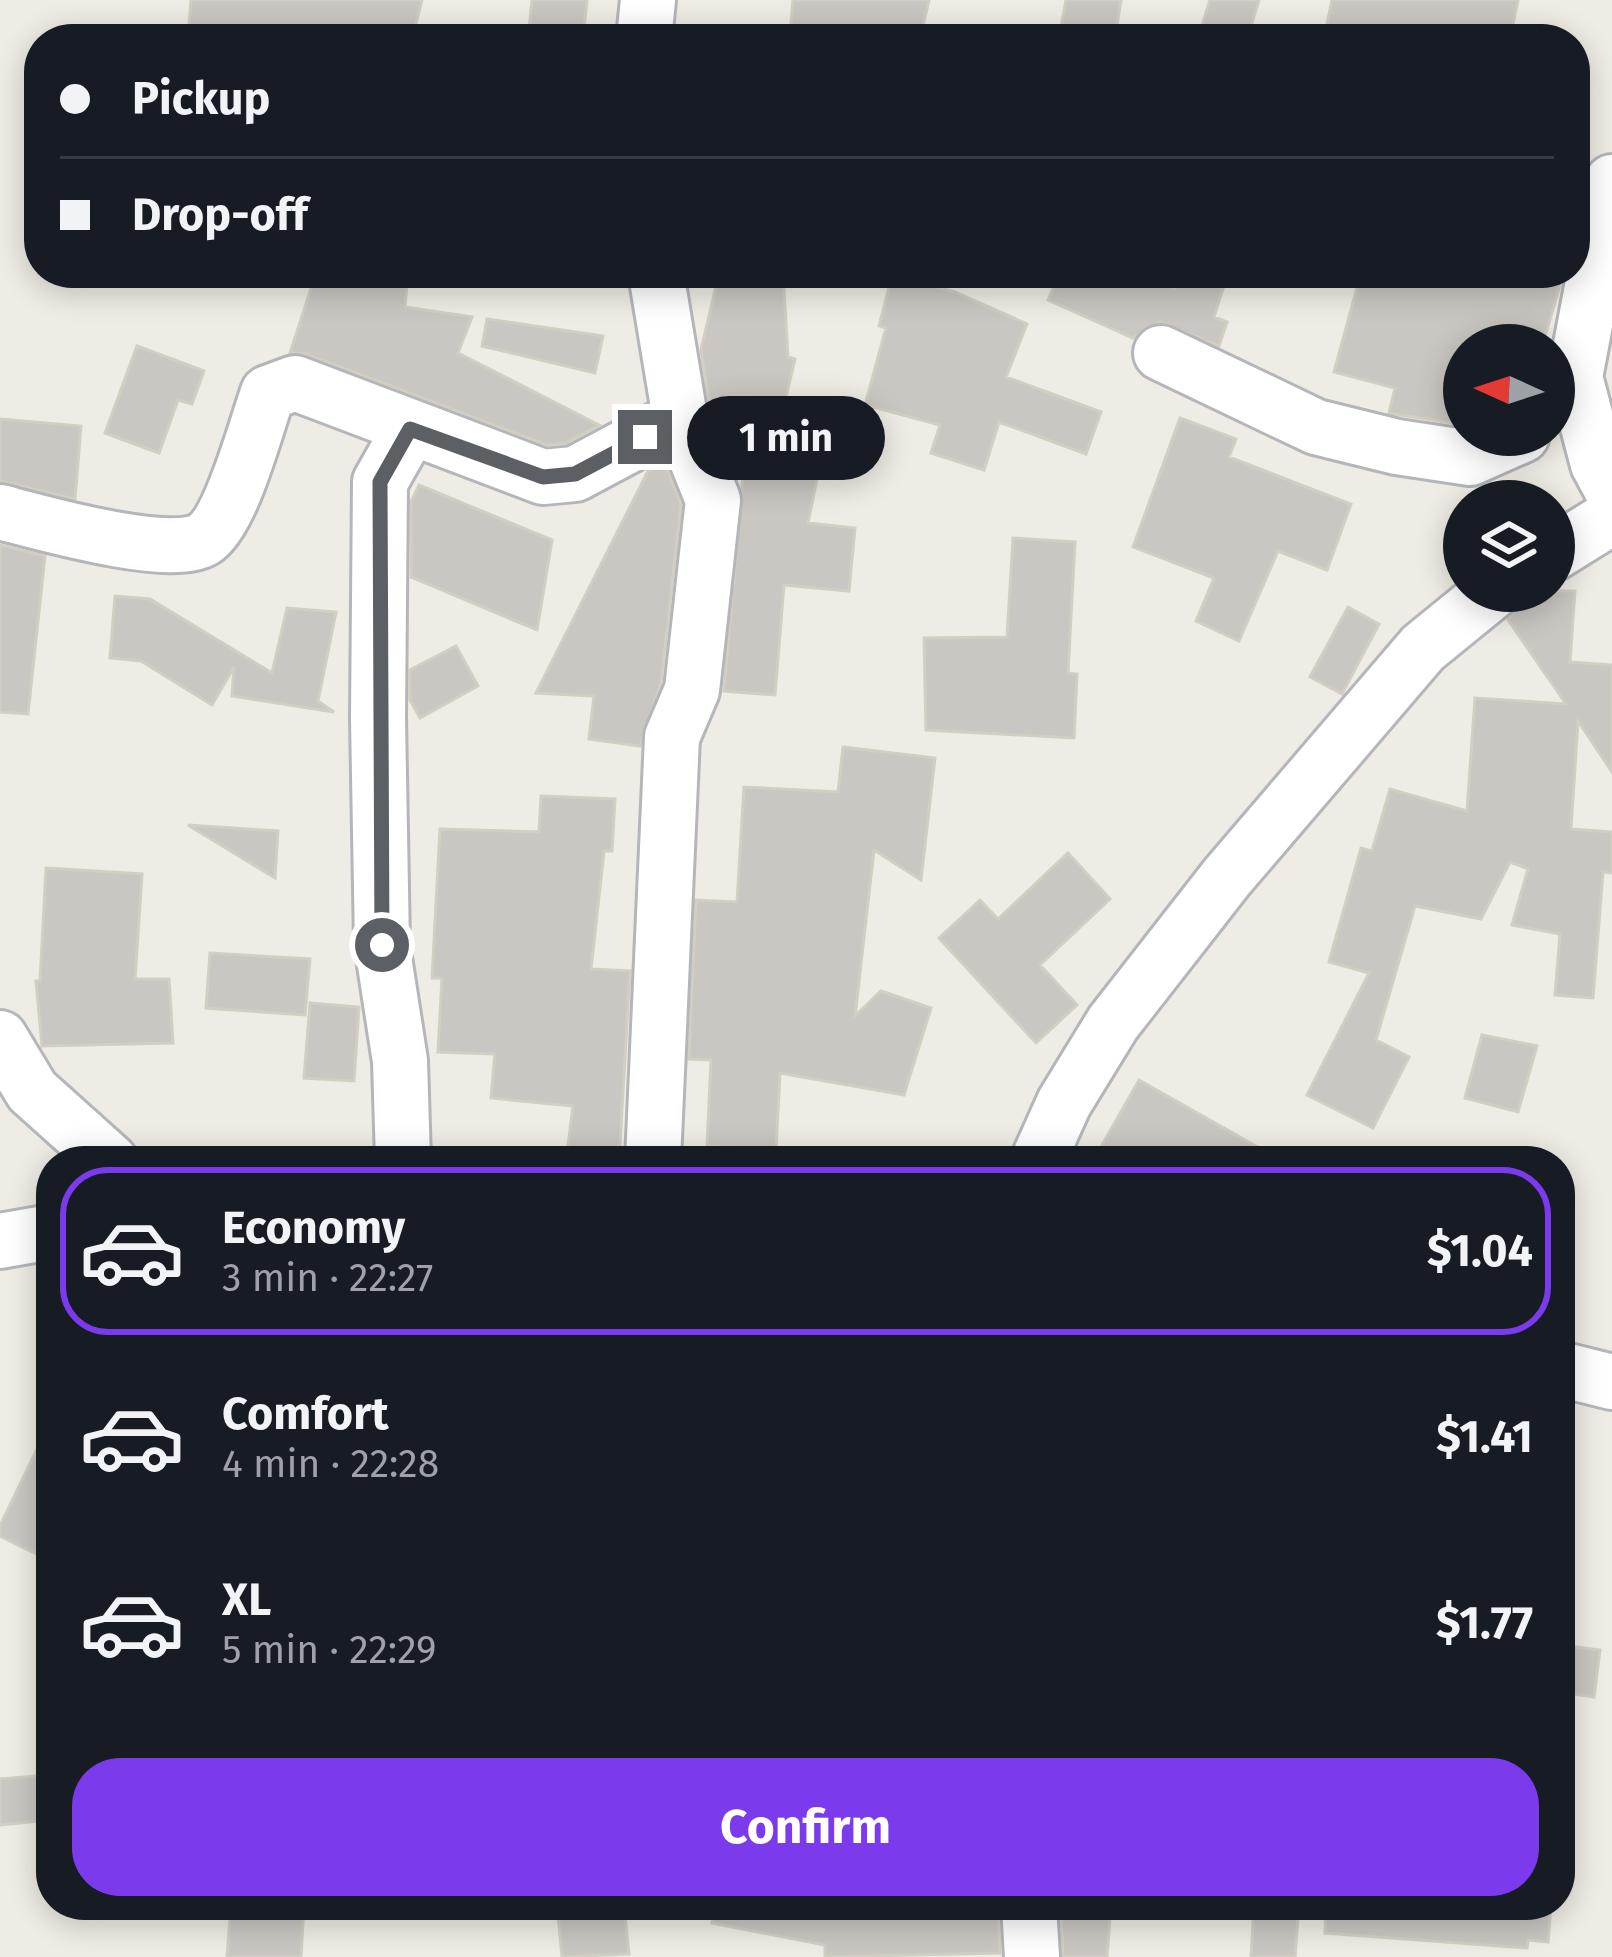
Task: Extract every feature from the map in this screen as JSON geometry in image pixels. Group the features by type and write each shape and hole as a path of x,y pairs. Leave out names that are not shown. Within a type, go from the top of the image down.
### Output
{"street":[{"path":"1590,276 1612,182"},
{"path":"653,1146 672,737 692,690 712,500 680,418 658,288"},
{"path":"1575,341 1587,288"},
{"path":"1161,352 1316,427 1443,454"},
{"path":"0,512 91,535 176,545 204,539 221,518 268,393 295,383 543,477 575,474 680,418"},
{"path":"1575,413 1612,490"},
{"path":"403,1146 400,1061 381,926 380,482 410,429"},
{"path":"1575,540 1612,517"},
{"path":"1045,1146 1064,1103 1113,1023 1227,877 1423,648 1467,612"},
{"path":"0,1038 32,1091 93,1146"},
{"path":"0,1241 36,1235"},
{"path":"1575,1373 1612,1382"},
{"path":"1030,1920 1032,1957"}],"building":[{"path":"191,0 422,0 416,24 189,24"},
{"path":"532,0 587,0 585,24 530,24"},
{"path":"793,0 929,0 923,24 791,24"},
{"path":"1066,0 1121,0 1117,24 1062,24"},
{"path":"1210,0 1259,0 1252,24 1203,24"},
{"path":"1332,0 1518,0 1513,24 1327,24"},
{"path":"311,288 407,288 405,307 472,317 458,353 599,425 566,443 547,445 306,354 290,353"},
{"path":"715,288 784,288 788,357 795,359 781,418 709,401 701,350"},
{"path":"889,288 955,292 1027,324 1006,377 1101,412 1086,454 999,422 984,470 931,453 940,425 865,405 886,328 879,326"},
{"path":"1053,288 1223,288 1214,317 1227,322 1219,346 1160,322 1133,338 1048,300"},
{"path":"1357,288 1559,288 1549,324 1443,324 1443,422 1389,413 1395,388 1334,372"},
{"path":"487,319 603,336 595,373 482,346"},
{"path":"137,346 204,371 192,404 178,400 159,453 105,433"},
{"path":"1180,418 1236,439 1229,457 1351,504 1327,570 1278,551 1239,641 1196,621 1214,578 1133,547"},
{"path":"0,419 81,426 75,499 0,481"},
{"path":"745,453 819,469 808,523 855,528 849,591 784,585 775,695 724,691"},
{"path":"664,462 681,504 661,682 640,746 589,739 594,696 536,693 648,471"},
{"path":"419,485 552,540 537,630 411,577 411,502"},
{"path":"1013,538 1075,542 1068,673 1077,674 1074,738 926,730 924,638 1007,637"},
{"path":"0,545 45,556 28,714 0,712"},
{"path":"115,596 150,599 272,673 287,608 336,612 318,701 334,712 232,696 234,667 212,705 141,661 110,658"},
{"path":"1348,607 1379,624 1342,694 1310,677"},
{"path":"1513,612 1574,612 1570,662 1612,665 1612,772 1578,721 1571,829 1612,832 1612,873 1603,872 1593,998 1555,995 1560,934 1512,925 1528,869 1510,862 1481,919 1415,906 1376,1040 1409,1057 1373,1128 1307,1095 1369,973 1329,962 1361,848 1372,851 1390,789 1467,811 1475,698 1566,704 1508,620"},
{"path":"456,646 478,686 420,718 410,700 410,670"},
{"path":"843,747 935,758 921,880 874,850 855,1016 881,991 931,1008 904,1095 780,1073 776,1146 707,1146 711,1060 689,1059 696,900 737,902 744,787 838,792"},
{"path":"541,796 615,799 612,851 604,851 591,969 630,971 620,1146 568,1146 573,1106 491,1098 495,1054 438,1052 442,978 432,978 440,829 539,832"},
{"path":"188,825 278,831 275,878"},
{"path":"1068,853 1110,899 1040,965 1077,1005 1036,1043 939,938 980,900 998,919"},
{"path":"46,868 142,874 135,979 169,979 173,1043 42,1046 36,981 40,981"},
{"path":"210,953 310,959 305,1015 206,1008"},
{"path":"310,1003 359,1007 354,1081 304,1078"},
{"path":"1482,1035 1537,1046 1518,1112 1465,1098"},
{"path":"1139,1080 1256,1146 1102,1146"},
{"path":"36,1451 36,1554 0,1536 0,1526"},
{"path":"1575,1647 1600,1650 1594,1697 1575,1694"},
{"path":"36,1776 36,1821 0,1825 0,1779"},
{"path":"230,1920 303,1920 301,1957 227,1957"},
{"path":"558,1920 626,1920 629,1954 562,1957"},
{"path":"999,1920 1000,1953 825,1957 825,1945 712,1923"},
{"path":"1062,1920 1110,1920 1107,1957 1063,1957"},
{"path":"1253,1920 1298,1920 1295,1957 1251,1957"},
{"path":"1325,1920 1550,1920 1548,1942 1528,1940 1527,1948 1325,1933"}],"route":[{"path":"382,945 380,482 410,429 543,477 575,474 645,437"}]}
